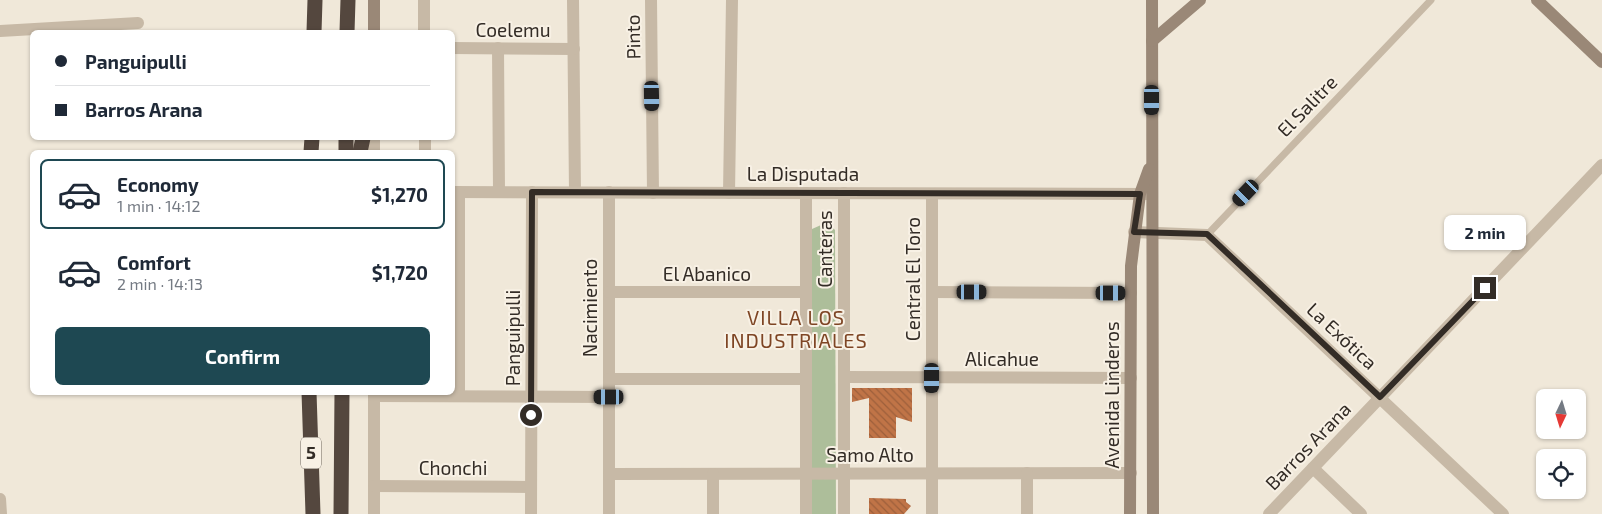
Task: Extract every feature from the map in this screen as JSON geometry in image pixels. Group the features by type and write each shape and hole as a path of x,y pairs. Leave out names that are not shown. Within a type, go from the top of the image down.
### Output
{"highway":[{"path":"314,30 315,0"},
{"path":"347,30 348,0"},
{"name":"5","path":"309,395 313,514"},
{"name":"5","path":"342,395 342,514"}],"street":[{"path":"374,0 374,30"},
{"path":"424,0 424,30"},
{"path":"573,0 574,192"},
{"name":"Pinto","path":"651,0 653,193"},
{"path":"729,193 732,0"},
{"name":"Avenida Linderos","path":"1130,514 1131,266 1134,232 1146,194 1152,160 1152,0"},
{"path":"1152,41 1200,0"},
{"path":"1537,0 1602,62"},
{"path":"0,31 138,22"},
{"name":"Coelemu","path":"455,48 574,49"},
{"path":"498,48 499,192"},
{"name":"Barros Arana","path":"1269,514 1602,165"},
{"path":"456,192 460,396"},
{"name":"La Disputada","path":"456,192 1146,194"},
{"name":"Panguipulli","path":"531,514 532,192"},
{"name":"Nacimiento","path":"608,192 609,514"},
{"name":"Canteras","path":"806,193 806,514"},
{"name":"Canteras","path":"844,193 844,514"},
{"name":"Central El Toro","path":"932,194 932,514"},
{"name":"Avenida Linderos","path":"1146,194 1152,232 1153,514"},
{"path":"1134,232 1207,234"},
{"name":"La Exótica","path":"1207,234 1504,514"},
{"name":"El Abanico","path":"609,292 806,292"},
{"path":"932,292 1131,293"},
{"name":"Alicahue","path":"844,377 1131,378"},
{"path":"609,379 806,379"},
{"path":"374,395 374,514"},
{"path":"417,395 609,397"},
{"path":"1313,468 1361,514"},
{"path":"1027,473 1027,514"},
{"name":"Samo Alto","path":"609,474 1130,474"},
{"path":"713,474 713,514"},
{"name":"Chonchi","path":"374,486 531,487"},
{"path":"0,499 2,514"}],"lane":[{"name":"El Salitre","path":"1207,234 1431,0"}],"green space":[{"path":"821,225 830,225 835,230 836,514 811,514 812,229"}],"building":[{"path":"852,388 912,388 912,422 896,417 896,438 869,438 869,398 852,402"},
{"path":"869,498 906,499 906,502 911,506 904,514 869,514"}],"district":[{"name":"VILLA LOS INDUSTRIALES","path":"796,330"}],"route":[{"path":"531,415 532,192 1140,194 1134,232 1207,234 1380,397 1485,288"}]}
